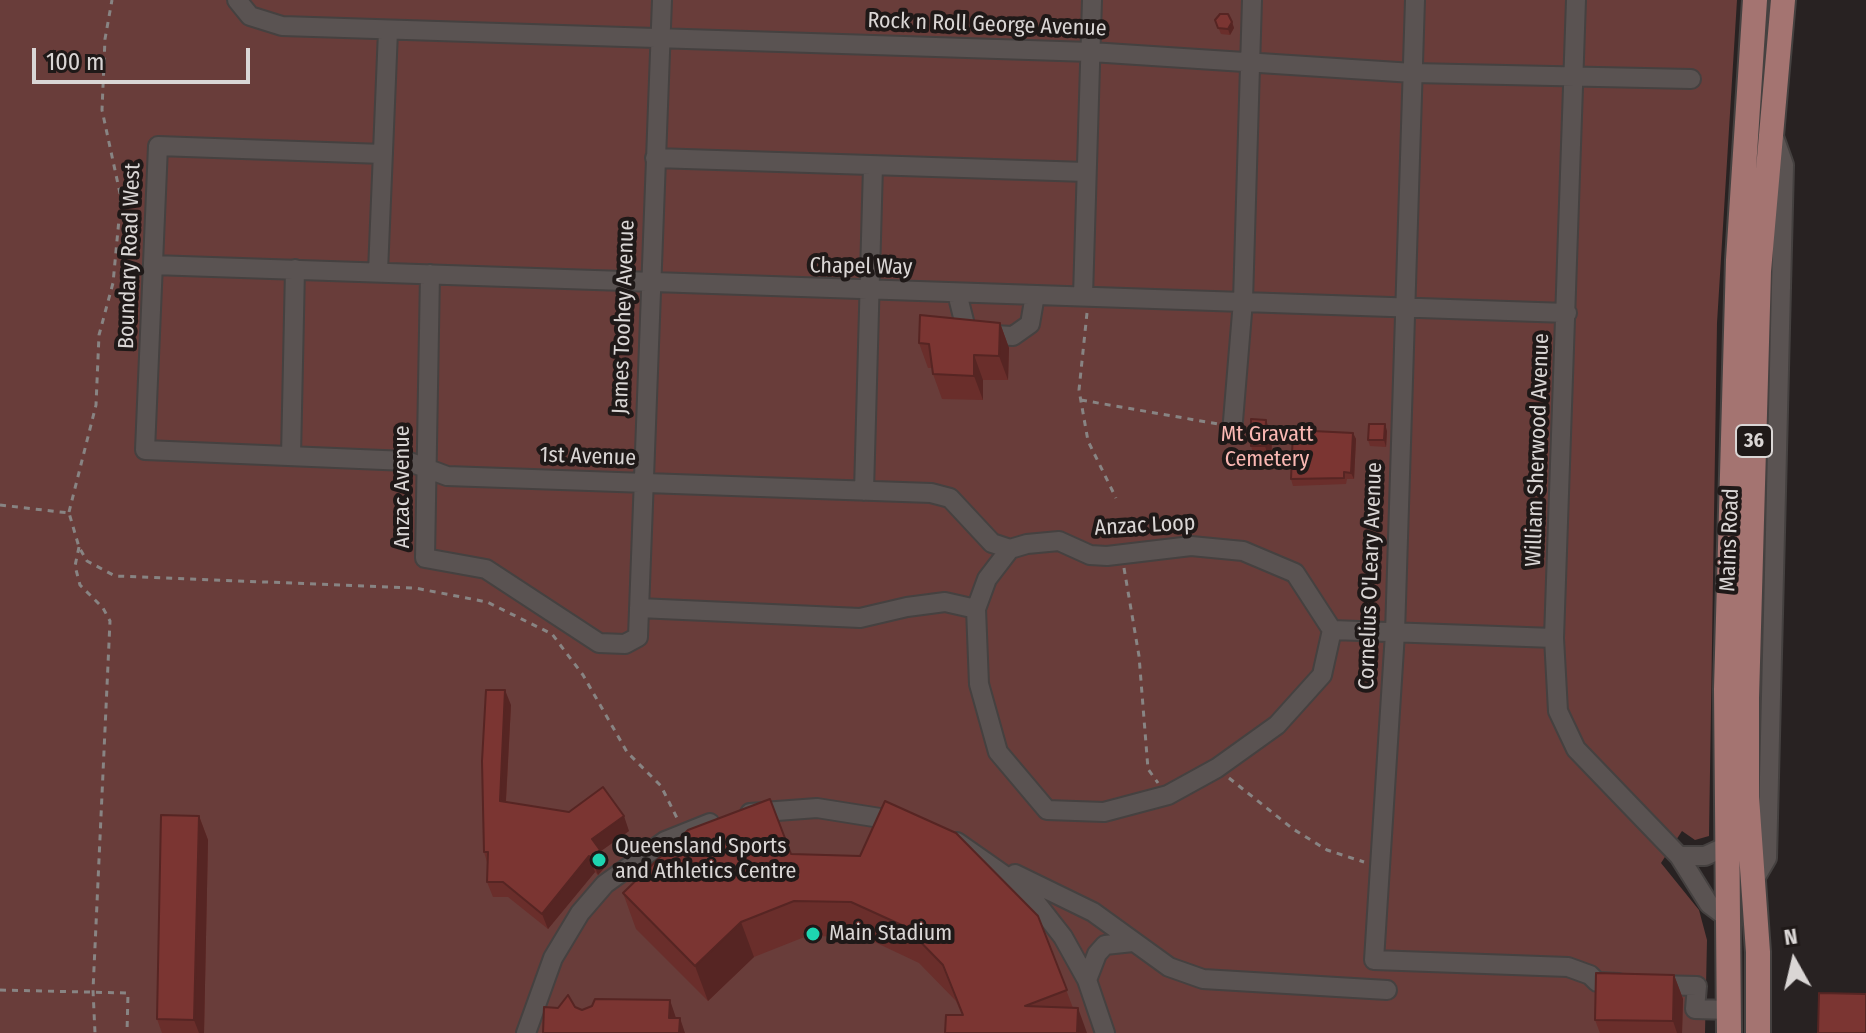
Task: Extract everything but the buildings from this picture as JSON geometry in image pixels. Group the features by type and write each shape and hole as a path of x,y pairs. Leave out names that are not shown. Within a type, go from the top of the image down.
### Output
{"main road":[{"name":"Mains Road","path":"1729,1021 1726,689 1736,313 1755,0"},
{"name":"Mains Road","path":"1758,1033 1747,797 1747,698 1759,271 1783,0"}],"street":[{"name":"Rock n Roll George Avenue","path":"237,0 250,16 282,26 1091,52 1250,65 1413,73 1691,79"},
{"name":"James Toohey Avenue","path":"638,637 662,0"},
{"path":"1085,301 1092,0"},
{"path":"1233,421 1243,301 1252,0"},
{"name":"Cornelius O'Leary Avenue","path":"1415,0 1395,633 1374,960 1568,967 1590,975 1597,982 1697,986 1695,1009 1729,1021"},
{"name":"William Sherwood Avenue","path":"1576,0 1554,638 1558,711 1576,749 1679,856 1709,904 1729,919"},
{"path":"378,272 388,31"},
{"name":"Boundary Road West","path":"145,450 158,146 383,154"},
{"path":"655,158 1086,172"},
{"path":"864,491 873,166"},
{"name":"Chapel Way","path":"153,265 1035,295 1085,301 1243,301 1567,313"},
{"path":"291,456 295,269"},
{"name":"Anzac Avenue","path":"430,274 425,558 486,569 599,643 625,644 638,637"},
{"path":"957,293 966,329 974,334 1013,336 1030,324 1035,295"},
{"name":"1st Avenue","path":"145,450 407,461 447,476 931,493 950,498 992,543 1010,549"},
{"name":"Anzac Loop","path":"1010,549 1059,541 1090,555 1191,546 1243,551 1295,573 1332,630"},
{"path":"1010,549 987,579 976,609 979,684 998,752 1047,810 1104,812 1168,795 1217,768 1277,725 1322,675 1332,630 1554,638"},
{"path":"639,608 860,618 945,602 976,609"},
{"path":"526,1033 553,958 580,913 605,884 631,863 682,834 740,814 776,809 860,813 914,826"},
{"path":"938,834 1093,912 1169,967 1203,979 1387,990"},
{"path":"1679,856 1705,856 1727,846"},
{"path":"987,861 1027,891 1063,937 1087,980 1105,1033"},
{"path":"1087,980 1097,954 1105,945 1133,942"}],"path":[{"path":"112,0 105,39 102,110 121,198 113,283 99,335 96,405 69,513 79,547 87,561 103,571 132,578 415,588 487,602 552,634 583,675 627,752 661,786 673,807 682,834"},
{"path":"1085,301 1081,400 1088,441 1116,498"},
{"path":"1081,400 1214,425 1233,421"},
{"path":"0,505 69,513"},
{"path":"79,547 75,566 80,585 103,608 110,621 93,990 95,1033"},
{"path":"1117,554 1126,572 1139,656 1148,769 1168,795"},
{"path":"1217,768 1293,829 1327,850 1379,867"},
{"path":"0,990 128,993 127,1033"}],"green space":[{"name":"Mt Gravatt Cemetery","path":"0,0 1737,0 1717,323 1709,836 1695,840 1682,831 1661,863 1699,910 1707,940 1705,1033 0,1033"}],"place":[{"name":"Queensland Sports and Athletics Centre","path":"599,860"},
{"name":"Main Stadium","path":"813,934"}]}
